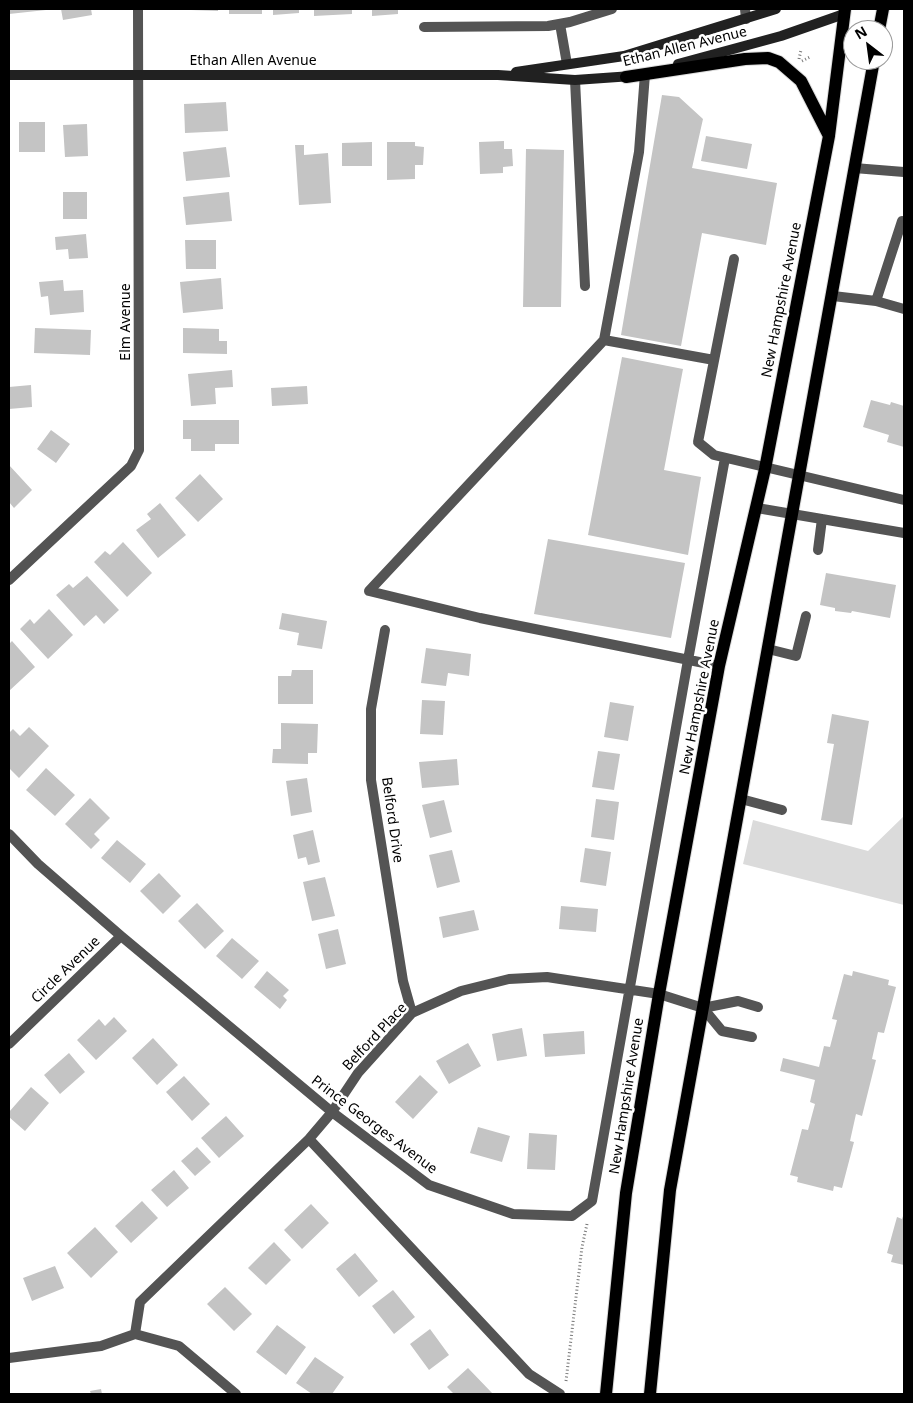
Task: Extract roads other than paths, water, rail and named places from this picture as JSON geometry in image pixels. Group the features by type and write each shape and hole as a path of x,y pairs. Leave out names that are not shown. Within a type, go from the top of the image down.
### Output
{"main road":[{"name":"Ethan Allen Avenue","path":"498,75 624,56 745,14 776,9"},
{"name":"Ethan Allen Avenue","path":"9,75 498,75 576,80 626,77 718,54 848,10"},
{"name":"New Hampshire Avenue","path":"606,1394 626,1193 659,994 719,666 765,468 829,136 848,10"},
{"path":"626,77 745,59 774,60 785,66 801,81 829,136"},
{"path":"650,1394 670,1190 833,296 872,70"}],"street":[{"name":"Elm Avenue","path":"9,580 131,466 139,450 140,75 138,9"},
{"path":"424,26 548,26 612,9"},
{"path":"560,24 567,64"},
{"path":"645,74 639,152 604,340 369,591 480,618 719,666"},
{"path":"576,80 584,286"},
{"path":"854,168 904,172"},
{"path":"876,301 902,221"},
{"path":"734,259 698,442 714,455 904,500"},
{"path":"833,296 876,301 904,310"},
{"path":"604,340 714,360"},
{"name":"New Hampshire Avenue","path":"629,989 725,458"},
{"path":"756,508 904,532"},
{"path":"818,550 822,519"},
{"path":"768,649 796,656 806,616"},
{"name":"Belford Drive","path":"385,630 371,708 371,780 403,981 412,1013"},
{"path":"741,799 782,810"},
{"name":"Prince Georges Avenue","path":"9,834 38,864 121,936 332,1112 429,1185 513,1214 572,1216 592,1201 629,989"},
{"name":"Circle Avenue","path":"9,1044 121,936"},
{"name":"Belford Place","path":"135,1334 140,1302 309,1139 332,1112 358,1074 412,1013 461,991 509,979 547,977 659,994 703,1008"},
{"path":"752,1037 722,1031 703,1008 738,1001 758,1007"},
{"path":"309,1139 529,1374 560,1394"},
{"path":"9,1358 101,1346 135,1334 179,1346 236,1394"}]}
